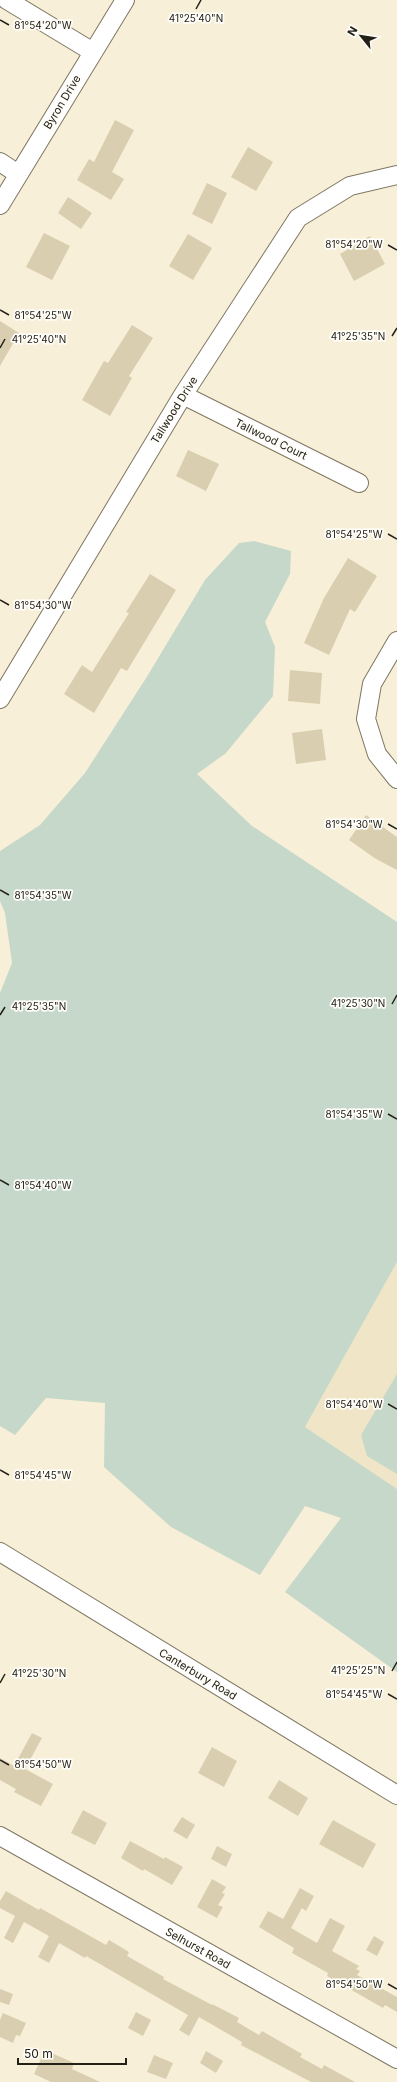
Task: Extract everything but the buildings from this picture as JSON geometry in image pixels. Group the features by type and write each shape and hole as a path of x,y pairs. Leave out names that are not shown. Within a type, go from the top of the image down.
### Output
{"street":[{"path":"7,0 93,52"},
{"name":"Byron Drive","path":"0,205 125,0"},
{"path":"0,162 18,174"},
{"name":"Tallwood Drive","path":"0,698 183,395 298,218 350,186 397,175"},
{"name":"Tallwood Court","path":"183,395 359,483"},
{"path":"397,641 372,684 366,719 377,754 397,779"},
{"name":"Canterbury Road","path":"0,1552 397,1795"},
{"name":"Selhurst Road","path":"0,1836 397,2059"}],"shaded area":[{"path":"397,1262 397,1489 305,1427"}],"green space":[{"path":"254,541 291,551 290,574 265,622 275,647 273,696 226,753 197,774 252,826 397,922 397,1262 305,1427 397,1489 397,1672 285,1592 341,1518 305,1506 260,1575 171,1527 104,1467 105,1403 46,1398 15,1435 0,1426 0,993 12,963 5,913 0,901 0,851 40,825 85,773 148,675 205,580 239,543"},
{"path":"397,1374 397,1474 367,1456 361,1435"}]}
